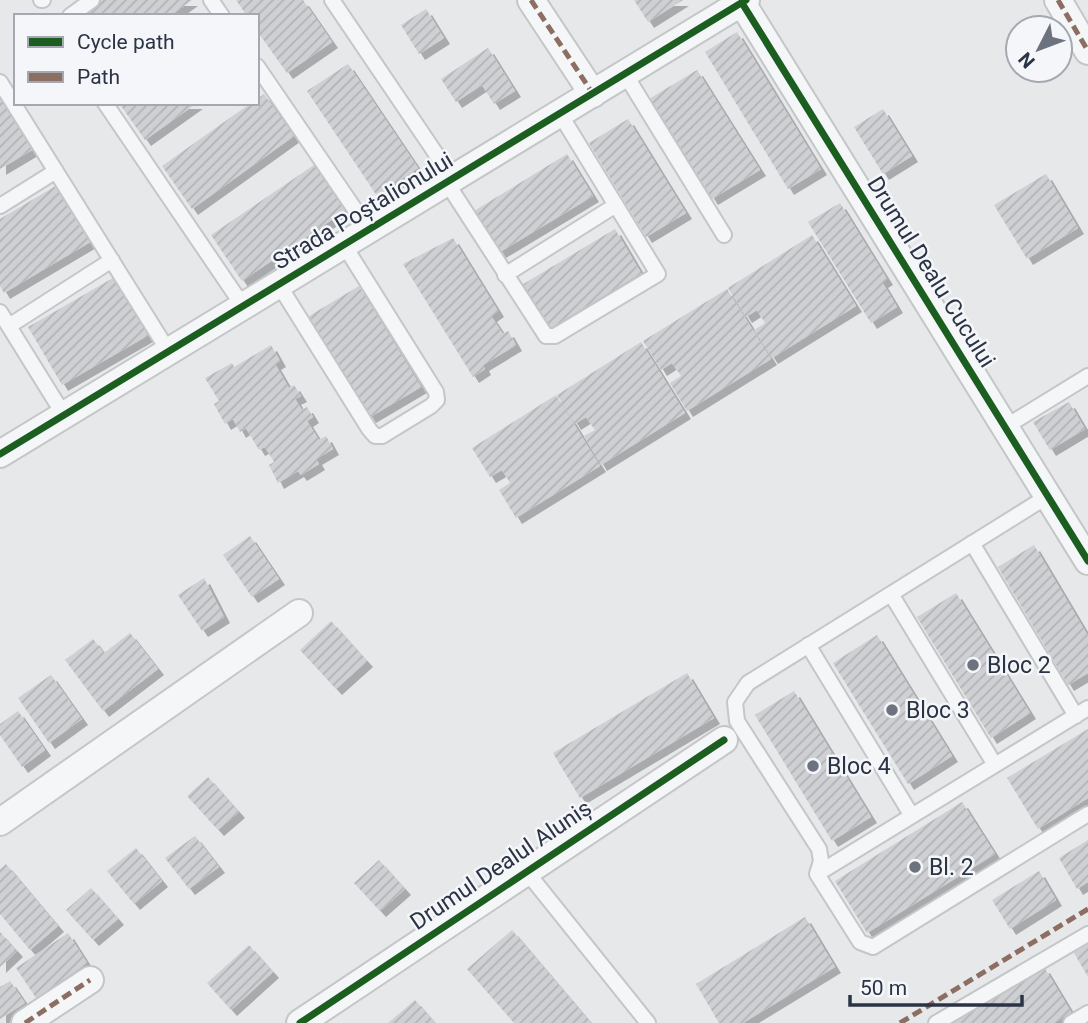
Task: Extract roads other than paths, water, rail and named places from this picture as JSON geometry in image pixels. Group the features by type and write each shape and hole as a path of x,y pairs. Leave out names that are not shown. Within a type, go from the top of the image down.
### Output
{"street":[{"path":"531,0 593,94"},
{"path":"1058,0 1088,51"},
{"name":"Strada Poștalionului","path":"0,454 744,2"},
{"name":"Drumul Dealu Cucului","path":"744,2 1088,561"},
{"path":"0,822 299,613"},
{"name":"Drumul Dealul Aluniș","path":"300,1023 724,740"},
{"path":"25,1023 90,980"}],"lane":[{"path":"73,14 92,0"},
{"name":"Strada Poștalionului","path":"332,0 450,181"},
{"path":"259,69 369,230"},
{"path":"625,74 724,235"},
{"path":"0,82 14,104"},
{"path":"14,105 169,352"},
{"path":"106,105 243,306"},
{"path":"450,181 505,275 546,336 555,336 658,274 560,114"},
{"path":"0,206 56,171"},
{"path":"505,275 616,205"},
{"path":"279,285 375,436 382,436 431,406 437,400 436,392 344,245"},
{"path":"9,326 111,260"},
{"path":"0,312 64,415"},
{"path":"1005,427 1088,376"},
{"path":"1048,496 748,683 735,702 737,721 818,849 821,861 817,874 860,942 873,947 1088,814"},
{"path":"817,874 1082,712 972,543"},
{"path":"891,594 995,765"},
{"path":"808,645 912,816"},
{"path":"526,872 648,1023"},
{"path":"936,1023 1088,934"},
{"path":"1071,1023 1088,1013"}],"place":[{"name":"Bloc 2","path":"973,665"},
{"name":"Bloc 3","path":"892,710"},
{"name":"Bloc 4","path":"813,766"},
{"name":"Bl. 2","path":"915,867"}]}
